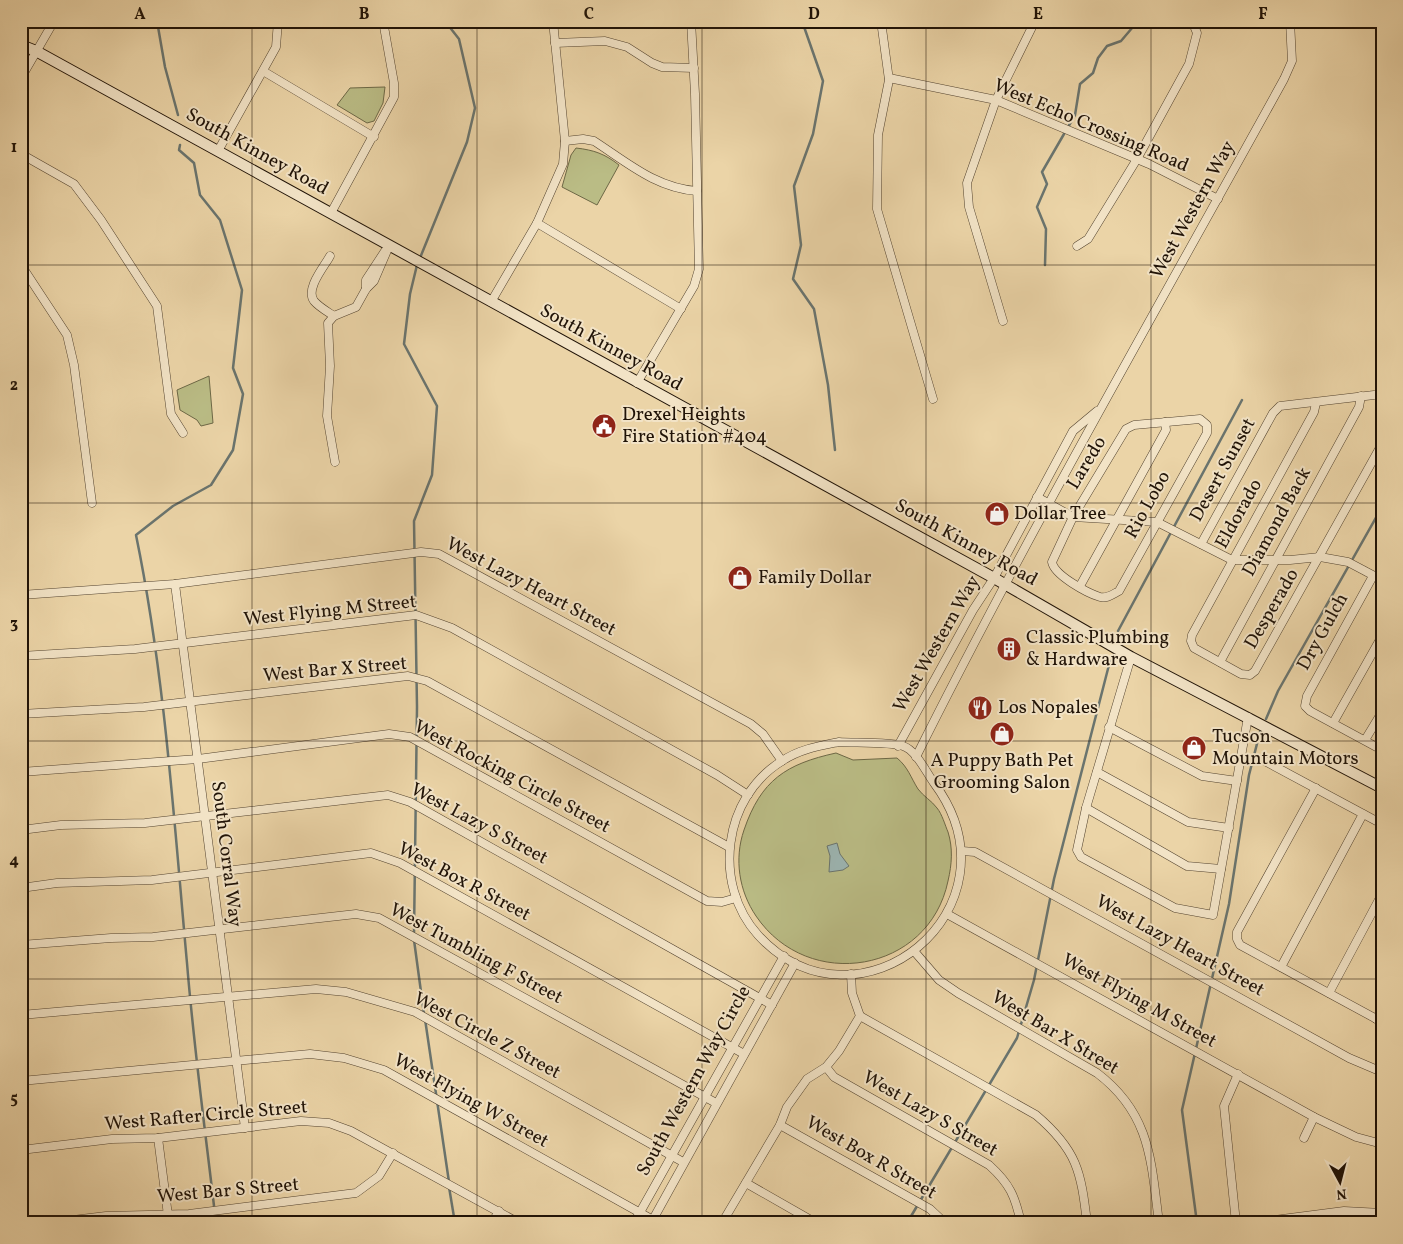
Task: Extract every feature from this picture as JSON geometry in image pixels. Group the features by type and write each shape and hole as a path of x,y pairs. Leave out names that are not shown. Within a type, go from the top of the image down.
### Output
{"main road":[{"name":"South Kinney Road","path":"21,40 36,51"},
{"name":"South Kinney Road","path":"21,45 36,51 994,578 1131,657 1382,788"}],"street":[{"path":"21,78 54,21"},
{"path":"218,151 276,46 278,21"},
{"path":"331,213 374,137 394,97 394,83 383,21"},
{"path":"491,302 537,223 563,164 565,141 553,21"},
{"path":"638,383 694,286 699,269 691,21"},
{"path":"880,21 889,78 878,135 876,209 932,399"},
{"path":"1003,321 968,207 967,192 970,173 996,100 1035,21"},
{"path":"1077,246 1088,240 1137,158 1189,64 1197,33 1192,21"},
{"name":"West Western Way","path":"916,757 957,674 1100,408 1218,199 1292,61 1290,21"},
{"path":"555,44 605,41 628,47 652,63 662,67 694,68"},
{"path":"262,71 374,137"},
{"name":"West Echo Crossing Road","path":"889,78 996,100 1137,158 1218,199"},
{"path":"565,141 583,139 594,141 658,182 677,190 697,191"},
{"path":"21,154 74,184 101,220 157,306 171,414 183,433"},
{"path":"537,223 681,309"},
{"path":"335,462 327,416 330,366 328,323 334,316 356,307 366,289 366,280 389,246"},
{"path":"330,256 312,290 312,297 315,302 334,316"},
{"path":"21,265 66,335 74,365 92,503"},
{"path":"1316,403 1374,395 1382,398"},
{"name":"Diamond Back","path":"1220,662 1359,407 1361,396"},
{"name":"Desert Sunset","path":"1201,544 1273,413 1280,406 1316,403"},
{"name":"Eldorado","path":"1220,662 1194,648 1191,641 1232,560 1314,412 1316,403"},
{"name":"West Western Way","path":"898,746 973,610 994,578 1072,431 1100,408"},
{"name":"Rio Lobo","path":"1080,586 1101,598 1119,591 1207,433 1207,425 1200,419 1165,422"},
{"path":"1080,586 1166,430 1165,422"},
{"name":"Laredo","path":"1080,586 1058,575 1053,568 1052,562 1073,517 1126,429 1134,425 1165,422"},
{"name":"Desperado","path":"1220,662 1241,674 1250,675 1255,672 1382,444"},
{"path":"1037,497 1073,517 1157,522 1232,560 1290,560 1320,557 1348,562 1382,580"},
{"name":"West Lazy Heart Street","path":"21,595 175,584 421,552 439,554 750,724 763,734 782,761"},
{"name":"Dry Gulch","path":"1333,723 1310,711 1305,706 1307,696 1373,576"},
{"name":"South Corral Way","path":"175,584 245,1128"},
{"name":"West Flying M Street","path":"21,656 135,649 416,615 429,618 452,628 716,774 748,795"},
{"path":"1382,636 1333,723 1382,750"},
{"path":"1131,657 1109,727 1076,850 1081,857 1175,908 1213,915 1248,717"},
{"name":"West Bar X Street","path":"21,714 144,707 408,676 427,680 730,847"},
{"path":"1366,740 1382,712"},
{"path":"1109,727 1202,776 1237,781"},
{"name":"West Rocking Circle Street","path":"21,772 198,759 389,734 410,737 707,901 722,902 736,898"},
{"path":"839,742 903,746 916,757 947,800 954,816 962,851 961,873 956,894 938,928 914,951 884,967 852,974 823,972 784,956 758,934 743,913 736,898 729,864 730,847 735,820 748,795 763,776 782,761 808,748 839,742"},
{"path":"1261,759 1382,824"},
{"path":"1097,772 1188,822 1229,828"},
{"path":"1316,788 1237,932 1236,939 1240,945 1379,1021 1382,1010"},
{"name":"West Lazy S Street","path":"21,830 61,825 145,823 388,795 416,805 772,1005"},
{"path":"1086,808 1187,866 1221,868"},
{"path":"1281,967 1363,814"},
{"name":"West Lazy Heart Street","path":"962,851 975,852 1359,1063 1382,1072"},
{"name":"West Box R Street","path":"21,888 57,883 152,880 371,853 393,860 744,1054"},
{"path":"1329,993 1382,894"},
{"name":"West Tumbling F Street","path":"21,946 220,931 356,914 379,918 716,1103"},
{"name":"West Flying M Street","path":"947,914 1314,1117 1356,1137 1382,1144"},
{"name":"West Bar X Street","path":"914,951 939,980 958,993 1097,1073 1115,1086 1130,1106 1146,1136 1159,1223"},
{"name":"South Western Way Circle","path":"634,1223 670,1155 705,1097 784,956"},
{"name":"South Western Way Circle","path":"652,1221 795,962"},
{"path":"852,974 852,993 860,1016 1036,1115 1056,1132 1073,1156 1082,1183 1088,1223"},
{"name":"West Circle Z Street","path":"21,1015 64,1009 228,998 316,989 346,992 415,1012 684,1162"},
{"path":"722,1223 780,1124 786,1107 807,1078 826,1067 839,1051 860,1016"},
{"name":"West Flying W Street","path":"21,1081 310,1054 344,1058 384,1070 652,1221"},
{"name":"West Lazy S Street","path":"826,1067 834,1077 989,1165 1004,1178 1016,1199 1021,1223"},
{"path":"1236,1223 1224,1106 1238,1074"},
{"path":"1304,1138 1314,1117"},
{"name":"West Rafter Circle Street","path":"21,1150 112,1140 158,1138 300,1121 329,1123 351,1131 520,1223"},
{"name":"West Box R Street","path":"780,1124 930,1209 944,1223"},
{"path":"158,1138 168,1218"},
{"name":"West Bar S Street","path":"48,1223 106,1216 168,1218 356,1193 380,1176 393,1153"},
{"path":"746,1183 816,1223"},
{"path":"492,1223 498,1211"},
{"path":"1250,1223 1344,1211 1382,1212"}],"green space":[{"path":"385,87 383,103 374,121 367,123 337,105 350,88"},
{"path":"576,148 599,153 619,165 597,205 562,187 571,155"},
{"path":"209,376 213,423 201,426 197,420 180,410 177,390"},
{"path":"836,753 853,760 897,758 901,761 918,789 939,810 951,844 948,881 936,912 917,936 893,953 864,962 835,963 805,956 778,940 756,916 750,906 740,874 739,852 744,830 759,798 767,787 789,769 818,757"}],"water":[{"path":"837,843 840,854 849,866 843,870 829,872 830,856 827,846"}],"waterway":[{"path":"157,21 165,67 178,115"},
{"path":"420,258 467,142 475,108 459,39 448,25 448,21"},
{"path":"802,21 823,81 813,134 794,186 801,245 793,279 814,309 828,385 835,450"},
{"path":"1045,265 1046,229 1037,207 1047,184 1042,172 1075,115 1080,84 1093,73 1098,58 1107,46 1121,41 1138,21"},
{"path":"1382,101 1380,136 1382,154"},
{"path":"180,145 179,150 194,163 200,195 220,220 242,290 233,368 243,394 233,450 211,485 173,506 136,535 154,641 168,749 193,1028 216,1223"},
{"path":"414,934 417,707 414,521 432,475 437,406 404,344 410,294 417,265"},
{"path":"1118,631 1242,400"},
{"path":"1266,719 1278,691 1382,507"},
{"path":"907,1223 1017,1038 1034,980 1054,879 1110,661"},
{"path":"1197,1223 1182,1110 1229,904 1249,775 1260,732"},
{"path":"414,940 424,1014"},
{"path":"425,1019 449,1182"},
{"path":"449,1187 455,1223"}],"place":[{"name":"Drexel Heights Fire Station #404","path":"604,426"},
{"name":"Dollar Tree","path":"997,514"},
{"name":"Family Dollar","path":"740,578"},
{"name":"Classic Plumbing & Hardware","path":"1009,649"},
{"name":"Los Nopales","path":"980,708"},
{"name":"A Puppy Bath Pet Grooming Salon","path":"1002,734"},
{"name":"Tucson Mountain Motors","path":"1194,748"}]}
